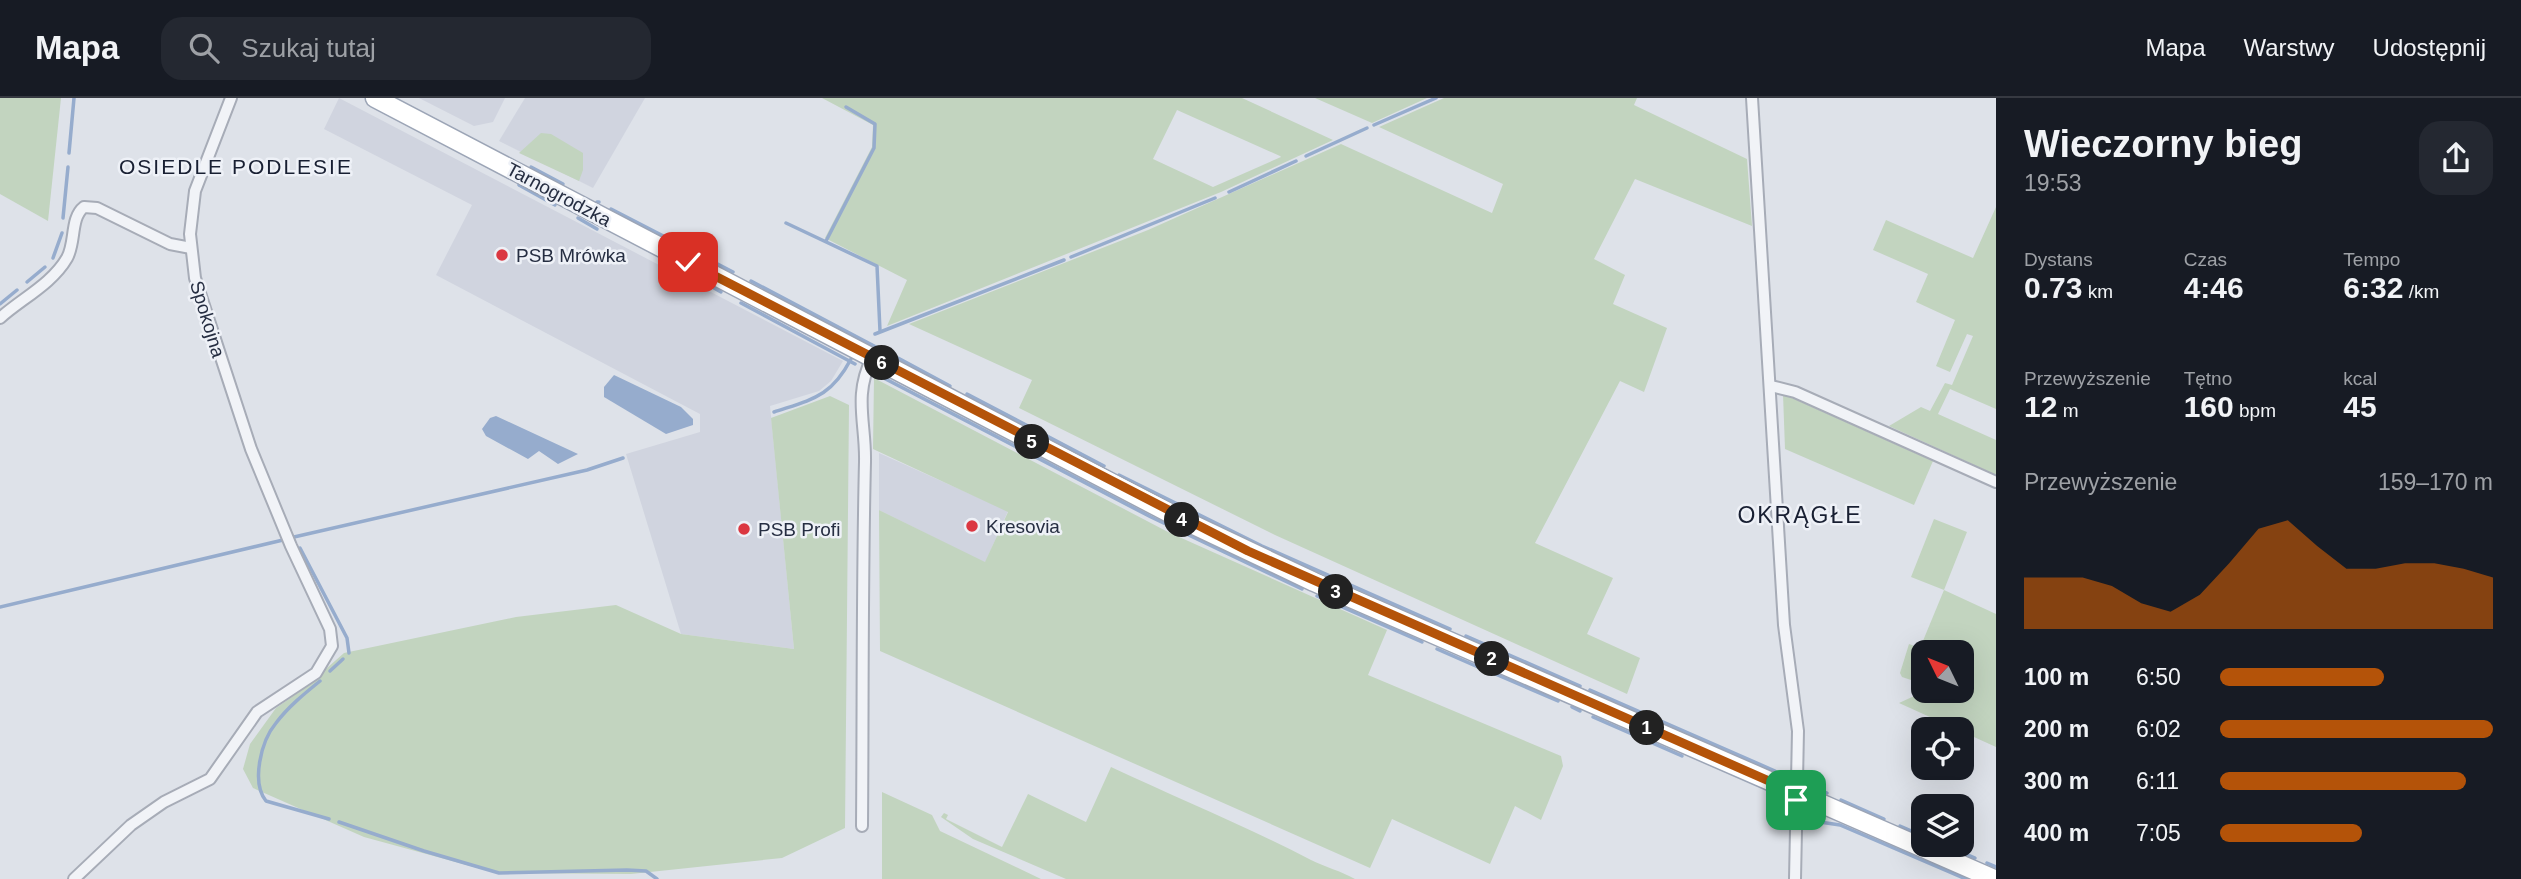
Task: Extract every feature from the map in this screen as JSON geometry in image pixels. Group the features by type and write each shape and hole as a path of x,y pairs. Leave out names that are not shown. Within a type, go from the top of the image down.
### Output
{"main road":[{"name":"Tarnogrodzka","path":"374,98 1175,516 1280,566 1994,879"}],"street":[{"name":"Spokojna","path":"74,879 131,825 164,803 210,779 257,712 307,679 329,656 332,646 330,629 286,536 235,405 198,292 191,248 197,183 230,98"},
{"path":"1752,98 1784,625 1798,731 1795,879"},
{"path":"0,318 61,266 72,247 76,218 84,207 97,208 175,246 191,248"},
{"path":"862,826 861,640 865,453 860,403 862,379 872,358"},
{"path":"1771,386 1795,391 1996,481"}],"shaded area":[{"path":"339,98 843,361 831,381 819,391 770,406 794,649 681,634 626,454 700,432 700,414 436,275 472,205 324,129"},
{"path":"419,98 505,98 493,122 474,126"},
{"path":"525,98 645,98 593,188 499,141"},
{"path":"879,453 1008,511 985,563 879,510"}],"green space":[{"path":"0,98 61,98 48,221 0,194"},
{"path":"822,98 1242,98 1333,140 1221,192 887,326 907,280 825,238 872,147 873,125","holes":["1177,110 1281,157 1213,187 1153,159"]},
{"path":"1315,98 1427,98 1372,123"},
{"path":"1444,98 1637,98 1634,105 1747,159 1752,226 1635,179 1594,259 1625,275 1613,304 1667,328 1644,392 1620,381 1535,543 1613,578 1587,634 1640,658 1627,694 1275,535 1019,408 1032,380 909,324 1148,230 1341,144 1492,213 1503,184 1379,127"},
{"path":"541,133 551,134 583,153 583,170 579,181 519,153"},
{"path":"1996,207 1996,409 1950,389 1938,414 1996,440 1996,475 1889,426 1921,407 1930,411 1945,383 1952,385 1973,336 1967,334 1950,372 1936,366 1955,320 1916,302 1928,274 1873,250 1886,220 1973,258"},
{"path":"874,378 1168,532 1387,630 1368,675 1561,756 1563,766 1541,820 1515,806 1490,864 1392,819 1370,868 880,651 879,510 985,562 1008,512 873,449"},
{"path":"1783,394 1933,461 1914,505 1785,449"},
{"path":"830,396 849,405 845,828 782,858 631,874 496,873 364,837 253,788 243,769 250,744 276,708 302,690 344,653 516,617 616,605 681,634 794,649 771,418"},
{"path":"1934,519 1967,532 1944,590 1911,577"},
{"path":"1944,590 1996,614 1996,747 1974,737 1974,717 1930,717 1899,703 1911,697 1911,704 1974,704 1974,640 1923,640"},
{"path":"1909,644 1911,680 1902,677 1900,673"},
{"path":"1111,767 1355,879 1066,879 973,839 941,817 944,813 948,815 946,819 1002,847 1028,794 1086,822"},
{"path":"882,792 932,815 940,831 1041,879 882,879"}],"water":[{"path":"614,375 681,407 693,419 693,425 666,434 604,397 604,387"},
{"path":"496,416 578,454 558,464 539,451 528,459 486,436 482,429 490,418"}],"waterway":[{"path":"69,153 74,98"},
{"path":"1374,125 1436,98"},
{"path":"826,241 874,148 875,124 846,107"},
{"path":"1306,156 1367,128"},
{"path":"1229,192 1296,161"},
{"path":"63,218 68,167"},
{"path":"531,167 563,184"},
{"path":"519,185 555,205"},
{"path":"1071,257 1215,198"},
{"path":"611,209 733,272"},
{"path":"578,218 597,229"},
{"path":"786,223 877,266 880,331"},
{"path":"53,258 62,233"},
{"path":"875,334 1064,260"},
{"path":"27,282 45,267"},
{"path":"692,277 697,279"},
{"path":"751,281 876,347"},
{"path":"714,288 721,292"},
{"path":"0,304 17,290"},
{"path":"741,303 855,364"},
{"path":"898,358 950,386"},
{"path":"774,412 820,395 844,372 851,359"},
{"path":"876,374 1151,517 1302,589"},
{"path":"967,394 1104,466"},
{"path":"294,537 587,470 623,458"},
{"path":"1119,475 1262,546 1450,629"},
{"path":"0,607 283,540"},
{"path":"300,548 347,638 349,653"},
{"path":"1317,596 1422,642"},
{"path":"1466,636 1580,686"},
{"path":"1437,649 1478,667"},
{"path":"330,671 343,659"},
{"path":"1493,673 1558,701"},
{"path":"320,681 291,706 271,731 262,751 259,783 266,801 329,819"},
{"path":"1590,690 1775,771"},
{"path":"1572,707 1580,711"},
{"path":"1593,717 1682,756"},
{"path":"1813,787 1827,793"},
{"path":"1841,800 1884,819"},
{"path":"339,822 499,873 627,870 646,871 657,879"},
{"path":"1820,822 1840,825 1966,879"},
{"path":"1900,826 1911,831"},
{"path":"1987,863 1996,867"}],"place":[{"name":"PSB Mrówka","path":"502,255"},
{"name":"Kresovia","path":"972,526"},
{"name":"PSB Profi","path":"744,529"}],"district":[{"name":"OSIEDLE PODLESIE","path":"236,167"},
{"name":"OKRĄGŁE","path":"1800,515"}],"route":[{"path":"688,262 1175,516 1314,582 1796,793 1796,800"}]}
